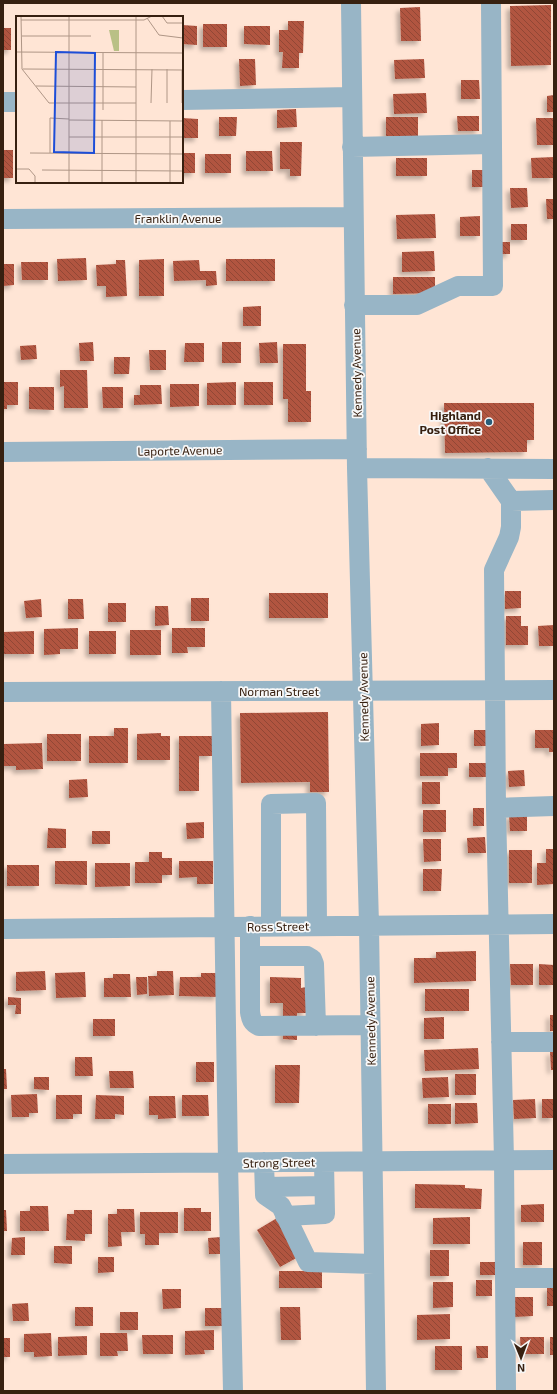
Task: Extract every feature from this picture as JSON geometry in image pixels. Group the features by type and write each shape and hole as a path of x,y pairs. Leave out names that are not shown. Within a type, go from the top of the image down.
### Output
{"street":[{"name":"Kennedy Avenue","path":"351,3 354,305 369,925 376,1391"},
{"path":"354,305 417,304 458,286 493,286 491,3"},
{"path":"183,100 352,98"},
{"path":"3,102 16,102"},
{"path":"352,147 492,144"},
{"name":"Franklin Avenue","path":"3,219 353,217"},
{"name":"Laporte Avenue","path":"3,452 357,458 488,468 554,468"},
{"path":"488,468 511,501 511,527 509,537 494,570 494,690 500,1042 504,1160 506,1391"},
{"path":"511,501 554,500"},
{"name":"Norman Street","path":"3,692 554,690"},
{"path":"221,691 233,1391"},
{"path":"271,926 271,804 316,803 317,926"},
{"path":"496,808 554,806"},
{"name":"Ross Street","path":"3,929 554,924"},
{"path":"250,926 250,1018 254,1024 259,1026 370,1025"},
{"path":"250,956 307,956 312,959 314,964 316,1026"},
{"path":"500,1042 554,1042"},
{"name":"Strong Street","path":"3,1164 554,1160"},
{"path":"264,1162 266,1195 281,1206 308,1262 374,1264"},
{"path":"285,1216 324,1214 324,1162"},
{"path":"265,1187 324,1186"},
{"path":"505,1278 554,1278"}],"building":[{"path":"551,5 551,65 511,66 510,6"},
{"path":"420,7 421,41 401,41 400,8"},
{"path":"288,21 304,21 303,53 299,53 299,68 282,68 283,52 279,52 279,30 288,30"},
{"path":"203,24 227,24 227,47 203,47"},
{"path":"183,25 197,26 197,45 183,44"},
{"path":"244,26 270,26 270,45 244,44"},
{"path":"3,28 11,28 11,50 3,50"},
{"path":"239,59 255,59 256,85 240,86"},
{"path":"424,59 425,78 395,79 394,60"},
{"path":"461,80 479,80 480,99 461,99"},
{"path":"426,93 427,113 394,114 393,94"},
{"path":"554,95 554,112 547,112 547,96"},
{"path":"296,109 297,127 277,128 277,110"},
{"path":"457,116 479,116 479,131 458,131"},
{"path":"219,117 237,117 236,136 219,136"},
{"path":"386,117 418,117 418,136 386,136"},
{"path":"183,118 198,119 198,138 183,138"},
{"path":"536,118 554,118 554,145 537,145"},
{"path":"280,142 302,142 301,176 290,176 290,169 280,169"},
{"path":"3,150 13,150 13,178 3,178"},
{"path":"246,151 272,151 273,171 246,171"},
{"path":"183,153 195,153 195,173 183,173"},
{"path":"205,154 231,154 231,173 205,173"},
{"path":"554,157 554,178 532,178 531,158"},
{"path":"396,158 427,158 427,176 396,176"},
{"path":"472,170 485,170 484,187 472,187"},
{"path":"510,188 527,188 528,207 511,208"},
{"path":"546,199 554,199 554,219 547,219"},
{"path":"435,214 436,238 397,239 396,215"},
{"path":"480,216 480,236 460,236 460,217"},
{"path":"511,224 527,224 527,240 511,240"},
{"path":"499,242 510,242 510,254 499,254"},
{"path":"434,251 435,271 402,272 402,252"},
{"path":"86,258 87,280 58,281 57,259"},
{"path":"164,259 164,296 139,296 139,260"},
{"path":"226,259 275,259 275,281 226,281"},
{"path":"116,260 125,260 127,296 106,297 106,286 97,286 96,265 116,264"},
{"path":"199,260 200,271 216,271 217,285 206,286 206,280 174,281 173,261"},
{"path":"21,262 48,262 48,280 22,280"},
{"path":"3,264 14,264 14,285 3,286"},
{"path":"393,277 435,277 435,293 393,294"},
{"path":"261,306 261,326 243,326 243,307"},
{"path":"93,342 94,361 80,361 79,343"},
{"path":"222,342 241,342 241,363 222,363"},
{"path":"277,342 278,363 260,363 259,343"},
{"path":"185,343 204,343 204,362 184,362"},
{"path":"283,344 306,344 306,391 311,391 311,422 288,422 288,399 283,399"},
{"path":"36,345 37,359 21,360 20,346"},
{"path":"149,350 166,350 166,370 150,370"},
{"path":"114,357 130,357 129,374 114,374"},
{"path":"60,370 87,370 88,408 64,408 64,386 60,387"},
{"path":"3,382 18,382 18,405 7,405 7,409 3,409"},
{"path":"236,382 236,405 207,405 207,383"},
{"path":"244,382 273,382 273,405 244,405"},
{"path":"170,384 199,384 199,406 170,407"},
{"path":"140,385 161,385 162,404 134,405 134,395 140,395"},
{"path":"29,387 54,387 54,410 29,409"},
{"path":"102,387 123,387 123,408 103,408"},
{"name":"Highland Post Office","path":"444,403 534,403 534,440 527,440 527,452 445,453"},
{"path":"505,591 521,591 521,608 505,609"},
{"path":"269,593 328,593 328,618 269,618"},
{"path":"191,598 209,598 209,621 191,621"},
{"path":"41,599 42,617 26,618 24,601"},
{"path":"68,599 83,599 84,619 68,619"},
{"path":"108,603 126,603 126,622 108,622"},
{"path":"155,606 168,606 169,625 155,626"},
{"path":"506,616 521,616 521,626 528,626 528,645 506,645"},
{"path":"554,625 554,646 539,646 538,626"},
{"path":"78,628 78,649 60,649 60,654 44,655 44,629"},
{"path":"172,628 205,628 205,647 187,647 188,653 172,653"},
{"path":"130,630 161,630 161,655 130,655"},
{"path":"34,631 34,654 3,654 3,632"},
{"path":"89,631 116,631 116,654 89,654"},
{"path":"328,712 329,792 310,792 310,782 241,783 240,713"},
{"path":"439,723 439,745 421,746 421,724"},
{"path":"114,728 128,728 128,763 89,763 89,736 114,736"},
{"path":"474,730 487,730 487,746 474,746"},
{"path":"535,730 554,730 554,752 549,752 549,748 535,748"},
{"path":"161,733 161,736 170,736 170,760 137,760 137,734"},
{"path":"47,734 81,734 81,761 47,761"},
{"path":"179,736 212,736 212,756 199,756 199,791 179,791"},
{"path":"42,743 43,769 16,770 16,766 4,766 4,744"},
{"path":"420,753 457,753 457,768 448,768 448,776 420,776"},
{"path":"469,763 487,763 487,777 469,777"},
{"path":"524,770 525,786 509,787 508,771"},
{"path":"87,779 88,797 69,798 69,780"},
{"path":"422,782 440,782 440,804 422,804"},
{"path":"473,808 484,808 484,826 473,826"},
{"path":"423,810 446,810 446,832 423,832"},
{"path":"509,815 527,815 527,831 510,831"},
{"path":"204,822 204,838 187,839 186,823"},
{"path":"48,828 66,829 66,848 47,848"},
{"path":"92,831 110,831 110,844 92,844"},
{"path":"485,837 486,853 468,853 467,838"},
{"path":"423,839 441,839 441,861 424,862"},
{"path":"546,849 554,849 554,884 537,885 537,863 546,863"},
{"path":"509,850 532,850 532,883 509,883"},
{"path":"149,852 162,852 162,858 172,858 172,875 162,875 162,883 135,883 135,862 149,862"},
{"path":"55,861 87,861 87,885 55,884"},
{"path":"179,861 213,861 213,884 197,884 197,877 179,878"},
{"path":"95,863 130,863 130,886 95,887"},
{"path":"7,865 39,865 39,886 7,886"},
{"path":"423,869 442,869 441,891 423,891"},
{"path":"476,951 476,981 414,983 414,958 436,958 436,952"},
{"path":"510,964 533,964 533,985 511,985"},
{"path":"539,964 554,965 554,985 539,985"},
{"path":"45,971 46,990 16,991 16,972"},
{"path":"157,971 173,971 174,995 149,996 148,976 157,976"},
{"path":"85,972 86,997 56,998 55,973"},
{"path":"201,973 218,973 218,997 179,996 180,977 201,977"},
{"path":"113,974 130,974 131,997 104,997 104,978 113,978"},
{"path":"136,977 147,977 147,994 137,995"},
{"path":"270,977 301,978 301,988 306,987 306,1013 297,1013 297,1040 283,1039 283,1003 270,1003"},
{"path":"425,989 469,989 469,1011 425,1011"},
{"path":"8,997 21,998 21,1014 15,1014 16,1005 8,1005"},
{"path":"550,1015 554,1015 554,1031 550,1031"},
{"path":"444,1017 444,1039 424,1039 424,1018"},
{"path":"93,1019 115,1019 115,1036 93,1036"},
{"path":"478,1048 479,1069 425,1071 424,1050"},
{"path":"550,1052 554,1052 554,1070 551,1070"},
{"path":"75,1057 92,1057 93,1076 75,1076"},
{"path":"196,1062 214,1062 214,1082 196,1082"},
{"path":"275,1065 300,1065 299,1103 275,1103"},
{"path":"3,1069 6,1069 7,1089 3,1089"},
{"path":"109,1071 133,1071 134,1088 110,1088"},
{"path":"455,1074 476,1074 476,1095 455,1095"},
{"path":"34,1077 49,1077 49,1090 34,1089"},
{"path":"448,1077 449,1097 423,1098 422,1078"},
{"path":"37,1094 38,1113 29,1113 29,1117 12,1117 11,1095"},
{"path":"56,1095 82,1095 82,1114 73,1114 73,1119 56,1119"},
{"path":"96,1095 124,1096 124,1115 115,1114 115,1119 95,1119"},
{"path":"182,1095 208,1095 209,1116 182,1116"},
{"path":"149,1096 175,1096 176,1118 158,1119 158,1115 149,1115"},
{"path":"535,1099 536,1118 514,1119 513,1100"},
{"path":"542,1099 554,1099 554,1118 542,1118"},
{"path":"455,1103 477,1103 478,1123 455,1124"},
{"path":"428,1104 451,1104 451,1124 428,1124"},
{"path":"415,1184 465,1185 465,1188 482,1189 481,1209 415,1208"},
{"path":"544,1204 544,1222 521,1222 521,1205"},
{"path":"30,1206 48,1206 49,1231 20,1231 20,1211 30,1211"},
{"path":"184,1208 201,1208 201,1212 211,1212 211,1231 184,1231"},
{"path":"117,1209 134,1209 135,1232 121,1232 122,1246 108,1247 108,1214 117,1214"},
{"path":"3,1210 6,1210 7,1231 3,1231"},
{"path":"74,1210 92,1210 92,1234 85,1234 85,1241 66,1240 67,1214 74,1214"},
{"path":"140,1212 178,1212 178,1233 159,1233 159,1245 145,1245 145,1234 140,1234"},
{"path":"470,1217 470,1244 433,1244 433,1218"},
{"path":"277,1218 300,1256 280,1267 257,1230"},
{"path":"25,1237 25,1255 11,1255 12,1238"},
{"path":"221,1237 222,1254 209,1254 208,1238"},
{"path":"523,1242 542,1242 542,1265 523,1265"},
{"path":"54,1246 72,1246 72,1264 54,1263"},
{"path":"430,1250 449,1250 449,1276 430,1276"},
{"path":"98,1257 114,1257 114,1272 98,1273"},
{"path":"480,1262 497,1262 497,1275 480,1275"},
{"path":"279,1271 322,1271 322,1288 279,1288"},
{"path":"476,1280 492,1280 492,1296 476,1296"},
{"path":"433,1282 453,1282 453,1307 433,1308"},
{"path":"554,1287 554,1306 547,1306 547,1288"},
{"path":"162,1289 181,1289 181,1308 163,1309"},
{"path":"514,1297 533,1297 533,1316 514,1317"},
{"path":"28,1303 29,1321 13,1321 12,1304"},
{"path":"75,1307 93,1307 93,1326 75,1326"},
{"path":"280,1307 300,1307 301,1340 281,1340"},
{"path":"205,1308 224,1308 224,1326 205,1326"},
{"path":"120,1312 138,1312 138,1330 120,1330"},
{"path":"450,1314 450,1339 417,1340 417,1315"},
{"path":"214,1330 214,1350 204,1350 205,1354 185,1355 185,1331"},
{"path":"51,1333 52,1356 34,1357 34,1352 24,1352 24,1334"},
{"path":"100,1333 127,1333 128,1351 117,1351 118,1356 100,1356"},
{"path":"142,1335 173,1335 173,1354 143,1354"},
{"path":"87,1336 87,1355 58,1356 58,1337"},
{"path":"520,1337 544,1337 544,1354 521,1354"},
{"path":"550,1337 554,1337 554,1355 550,1355"},
{"path":"3,1338 10,1338 10,1357 3,1357"},
{"path":"435,1346 462,1346 462,1370 435,1370"},
{"path":"476,1346 488,1346 488,1358 477,1358"}],"place":[{"name":"Highland Post Office","path":"489,422"}]}
